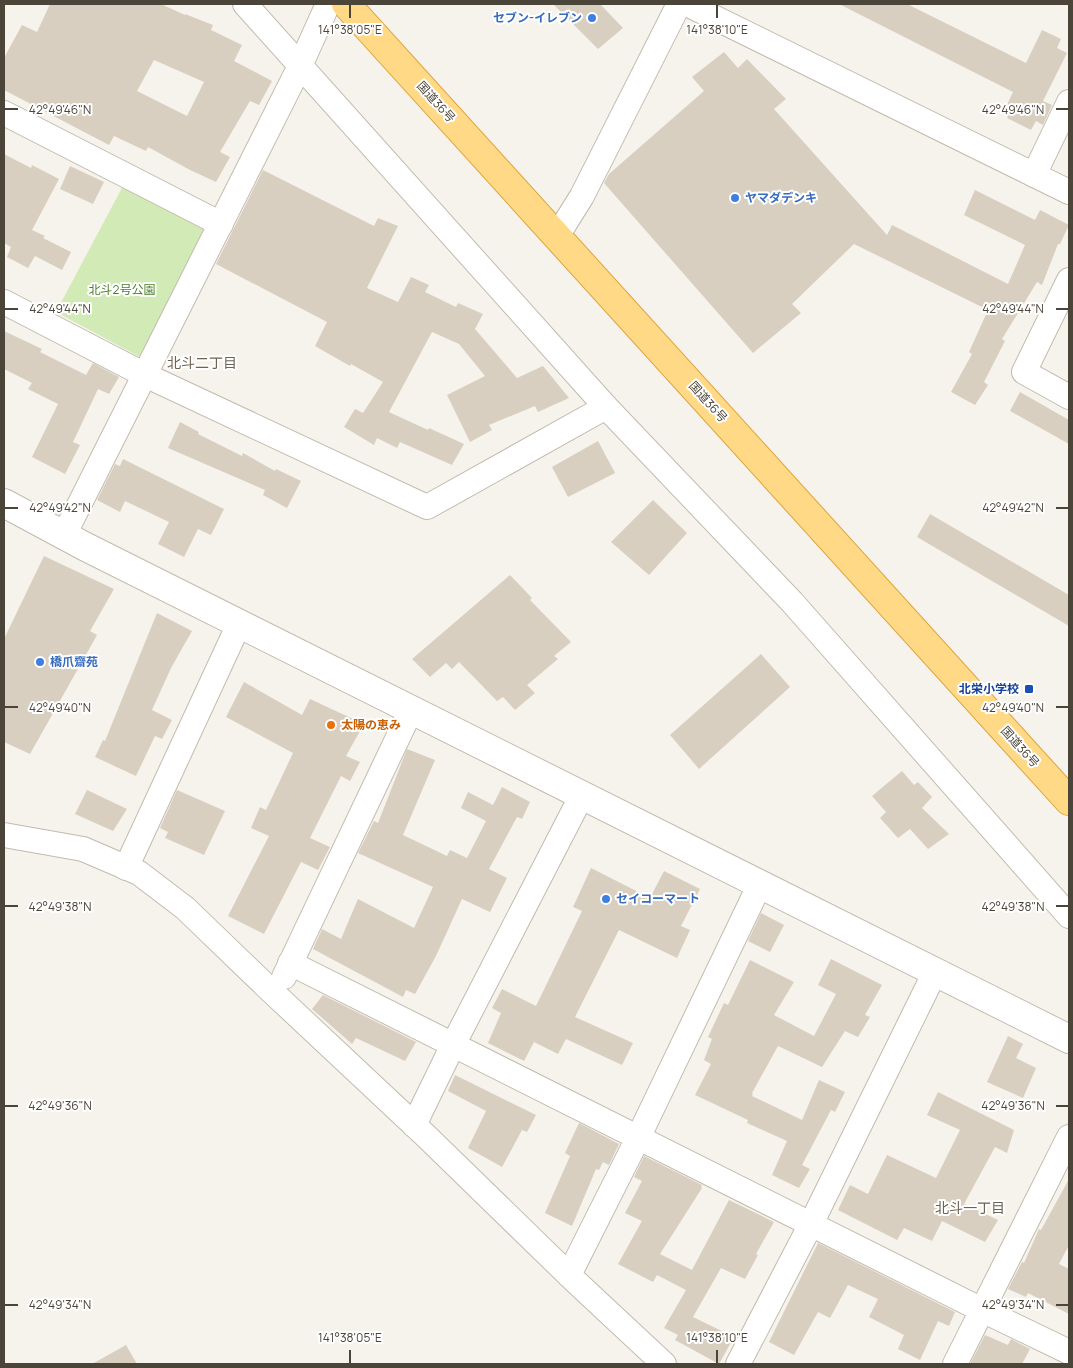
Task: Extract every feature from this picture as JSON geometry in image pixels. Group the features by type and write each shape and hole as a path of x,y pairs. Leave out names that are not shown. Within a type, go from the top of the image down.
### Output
{"highway":[{"name":"国道36号","path":"346,4 1069,801"}],"street":[{"path":"245,4 606,407 792,602 1069,916"},
{"path":"64,535 300,66 328,4"},
{"path":"557,236 582,196 679,4"},
{"path":"687,4 1069,192"},
{"path":"1034,175 1069,102"},
{"path":"4,113 221,224"},
{"path":"1069,280 1024,372 1069,397"},
{"path":"4,302 145,375 427,507 606,407"},
{"path":"4,503 239,624 1069,1039"},
{"path":"126,868 239,624"},
{"path":"275,995 411,710"},
{"path":"414,1125 453,1045 582,795"},
{"path":"4,835 83,849 138,873 185,908 664,1364"},
{"path":"569,1275 638,1138 760,884"},
{"path":"290,964 1069,1352"},
{"path":"738,1364 810,1224 934,972"},
{"path":"955,1364 1069,1137"}],"green space":[{"name":"北斗2号公園","path":"123,186 207,228 140,357 56,312"}],"building":[{"path":"50,4 161,4 213,25 211,30 242,45 234,61 272,81 259,105 250,101 220,152 230,157 216,182 148,147 146,151 114,136 109,145 4,90 4,58 22,25 37,32","holes":["154,60 204,82 187,116 137,91"]},
{"path":"553,4 600,4 623,28 598,49"},
{"path":"839,4 907,4 1026,63 1042,30 1061,39 1057,48 1067,53 1043,101 1052,105 1043,125 1036,121 1031,130 1007,118 1011,109 1006,107 1013,92"},
{"path":"724,52 738,68 747,59 786,99 774,109 887,235 892,225 1008,284 1025,245 964,215 975,190 1035,220 1040,210 1069,225 1060,244 1058,244 1042,285 1037,282 1002,339 1005,341 984,382 988,385 975,405 951,392 972,354 969,352 988,310 854,244 792,304 801,313 753,353 604,183 609,174 704,91 692,77"},
{"path":"4,154 31,168 32,165 59,179 32,230 45,236 43,238 71,252 62,270 35,256 28,268 7,257 11,247 4,243"},
{"path":"70,166 104,182 93,204 60,189"},
{"path":"263,170 374,226 378,218 398,226 367,288 398,302 411,277 429,285 425,292 456,307 458,303 483,314 475,329 517,378 543,366 569,398 538,412 535,406 489,425 492,430 470,442 447,395 485,376 459,344 432,332 389,412 464,444 452,465 400,442 397,448 377,438 374,445 344,427 355,409 363,413 383,382 315,346 327,322 216,264"},
{"path":"4,331 42,349 40,352 86,375 93,363 119,377 109,394 98,389 73,442 80,445 65,474 32,457 58,404 28,389 32,383 4,369"},
{"path":"1020,392 1069,420 1069,444 1010,411"},
{"path":"180,422 199,432 198,434 242,456 243,453 275,471 276,469 301,481 287,508 263,495 265,490 168,448"},
{"path":"598,441 615,473 568,497 552,467"},
{"path":"123,459 224,509 211,535 198,529 184,557 158,544 169,522 125,501 120,512 97,500 115,464 120,466"},
{"path":"653,500 687,533 649,575 611,542"},
{"path":"930,514 1069,595 1069,626 917,537"},
{"path":"44,556 114,589 90,631 97,635 30,754 4,742 4,639"},
{"path":"510,575 532,598 530,600 571,642 554,656 558,659 527,685 535,693 515,710 503,697 497,701 459,662 452,669 446,663 430,677 412,659"},
{"path":"157,613 192,631 171,668 152,710 172,720 162,739 155,736 136,776 95,757 103,740 105,741"},
{"path":"761,654 790,687 699,769 670,735"},
{"path":"244,682 302,715 310,699 364,724 346,756 360,762 350,781 341,776 310,838 330,847 318,870 301,862 264,934 228,916 269,836 251,828 260,807 266,810 293,753 226,717"},
{"path":"407,749 435,760 403,835 447,856 450,850 467,858 486,821 461,808 468,792 493,805 502,787 530,802 522,819 517,817 489,869 507,878 490,912 462,899 436,956 415,994 406,990 403,997 313,949 322,929 341,939 358,899 414,928 433,887 358,853 374,821 378,823"},
{"path":"902,771 914,785 918,782 932,797 922,808 949,834 928,849 910,829 898,838 880,818 886,812 872,796"},
{"path":"87,790 127,809 113,831 75,814"},
{"path":"177,790 225,811 204,855 165,838 168,832 160,828"},
{"path":"591,868 650,898 664,871 700,889 681,926 690,930 677,958 619,930 575,1017 633,1043 622,1065 566,1039 558,1054 534,1042 524,1061 488,1043 501,1013 492,1008 502,989 536,1006 582,911 573,907"},
{"path":"761,913 784,925 770,952 748,941"},
{"path":"831,959 882,985 865,1015 870,1017 858,1037 845,1031 822,1067 778,1046 752,1093 752,1096 802,1120 819,1080 845,1092 835,1112 831,1110 802,1165 810,1169 799,1188 772,1175 787,1141 747,1123 748,1120 695,1095 711,1064 704,1060 712,1039 708,1037 724,1003 728,1005 750,960 794,982 774,1015 814,1036 836,994 818,985"},
{"path":"323,995 416,1042 405,1061 356,1038 352,1044 312,1009"},
{"path":"1008,1036 1023,1044 1016,1058 1036,1068 1023,1098 987,1082"},
{"path":"455,1075 536,1115 527,1132 522,1130 502,1167 468,1148 486,1111 448,1091"},
{"path":"938,1092 1014,1130 1007,1153 995,1147 964,1204 998,1220 985,1242 942,1221 932,1241 904,1228 897,1240 838,1210 850,1185 868,1194 887,1155 936,1178 960,1130 927,1115"},
{"path":"579,1123 619,1144 609,1165 603,1162 599,1170 596,1169 572,1226 545,1213 570,1156 565,1153"},
{"path":"644,1156 702,1185 702,1188 660,1254 692,1270 729,1200 774,1222 756,1254 758,1255 745,1279 721,1268 693,1317 734,1337 719,1364 675,1340 678,1335 664,1328 686,1290 657,1275 653,1282 618,1264 642,1221 625,1213 642,1181 634,1177"},
{"path":"1069,1179 1069,1245 1059,1264 1069,1269 1069,1314 1028,1293 1026,1297 1008,1289 1022,1262 1024,1263 1039,1229 1041,1230"},
{"path":"818,1243 955,1312 949,1326 938,1321 920,1360 898,1349 904,1335 869,1317 878,1299 848,1285 830,1318 818,1312 794,1355 769,1342"},
{"path":"985,1335 1008,1345 1011,1339 1030,1349 1022,1364 970,1364"},
{"path":"126,1345 137,1364 92,1364"}],"place":[{"name":"セブン-イレブン","path":"592,18"},
{"name":"ヤマダデンキ","path":"735,198"},
{"name":"橋爪齋苑","path":"40,662"},
{"name":"北栄小学校","path":"1029,689"},
{"name":"太陽の恵み","path":"331,725"},
{"name":"セイコーマート","path":"606,899"}],"district":[{"name":"北斗二丁目","path":"202,363"},
{"name":"北斗一丁目","path":"970,1208"}]}
